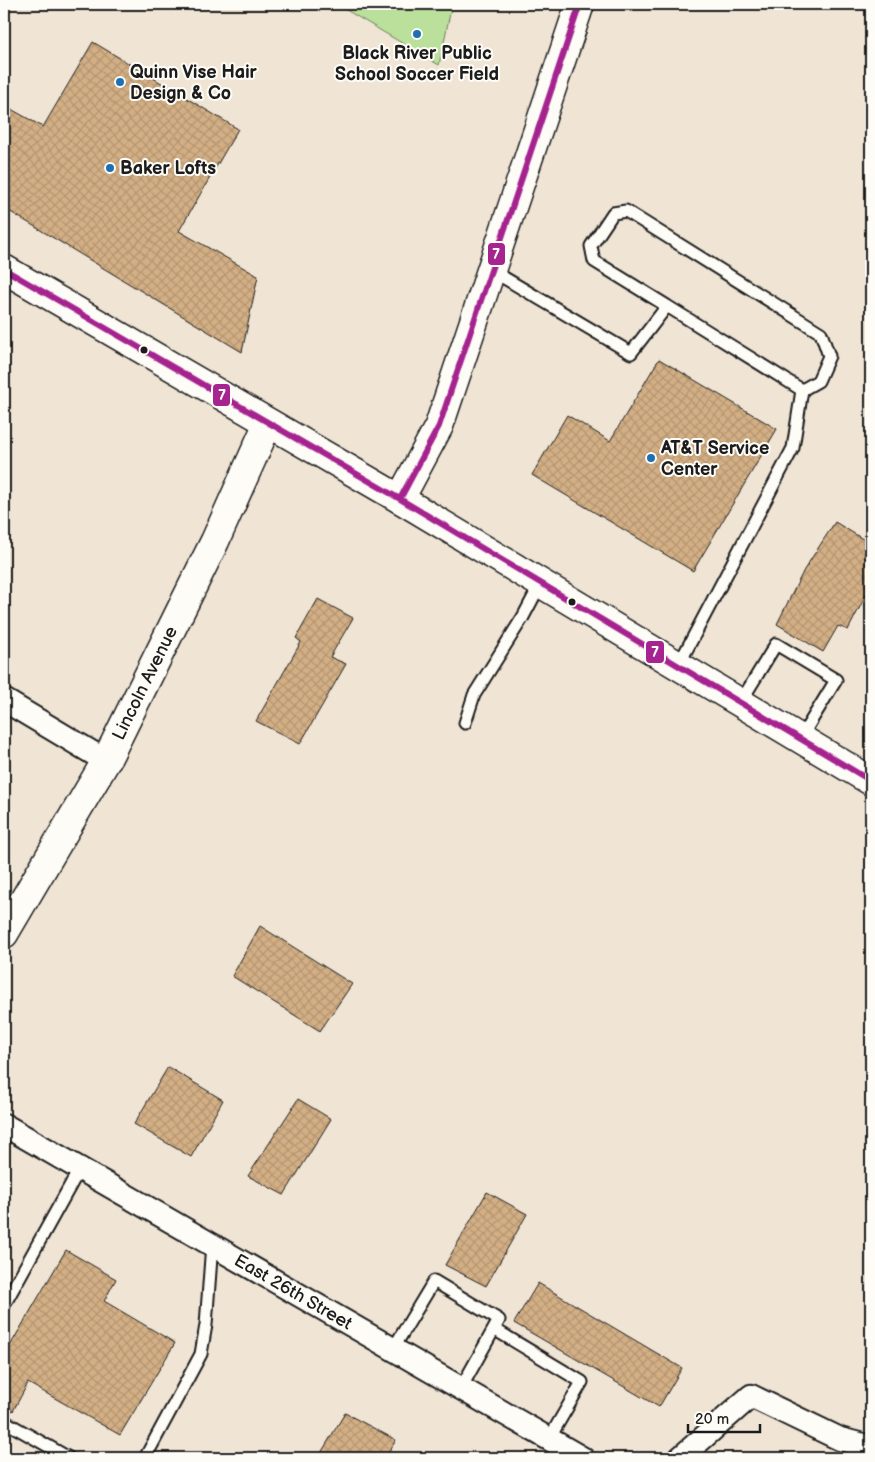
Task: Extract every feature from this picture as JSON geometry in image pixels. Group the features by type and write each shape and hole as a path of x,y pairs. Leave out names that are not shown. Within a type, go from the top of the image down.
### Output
{"street":[{"path":"400,499 439,426 580,4"},
{"path":"4,269 400,499 871,781"},
{"name":"Lincoln Avenue","path":"4,934 106,761 215,541 268,423"},
{"path":"4,700 106,761"},
{"name":"East 26th Street","path":"4,1124 582,1458"},
{"path":"680,1458 751,1396 840,1439 871,1447"}],"lane":[{"path":"626,211 821,333 829,356 818,381 802,390 594,261 591,246 613,213 626,211"},
{"path":"491,270 631,353 666,306"},
{"path":"678,666 792,448 802,390"},
{"path":"466,723 474,695 541,584"},
{"path":"740,703 776,644 836,680 800,739"},
{"path":"4,1305 80,1168"},
{"path":"145,1458 201,1354 206,1325 212,1244"},
{"path":"393,1349 434,1281 499,1320 461,1388"},
{"path":"494,1330 582,1382 549,1439"},
{"path":"4,1421 69,1458"}],"green space":[{"name":"Black River Public School Soccer Field","path":"336,4 452,4 439,65"}],"building":[{"name":"Baker Lofts","path":"93,42 238,129 179,231 258,276 242,352 4,208 4,122 11,109 43,127"},
{"name":"AT&T Service Center","path":"659,359 777,429 693,571 532,475 567,415 610,441"},
{"path":"835,522 871,544 871,596 866,595 848,630 838,626 823,652 777,624 804,570"},
{"path":"318,599 353,618 330,657 346,664 300,744 256,721 301,642 296,638"},
{"path":"260,926 352,984 320,1031 232,976"},
{"path":"168,1067 223,1100 191,1157 134,1124"},
{"path":"298,1099 331,1119 284,1195 248,1176"},
{"path":"487,1192 527,1214 486,1286 445,1265"},
{"path":"66,1250 116,1279 104,1301 175,1343 120,1435 28,1383 13,1411 4,1406 4,1356"},
{"path":"538,1283 682,1368 659,1407 514,1323"},
{"path":"345,1413 396,1440 385,1458 318,1458"}],"transit line":[{"name":"7","path":"400,499 439,426 580,4"},
{"name":"7","path":"4,269 400,499 871,781"}],"place":[{"name":"Black River Public School Soccer Field","path":"417,34"},
{"name":"Quinn Vise Hair Design & Co","path":"120,82"},
{"name":"Baker Lofts","path":"110,168"},
{"name":"AT&T Service Center","path":"651,458"}]}
